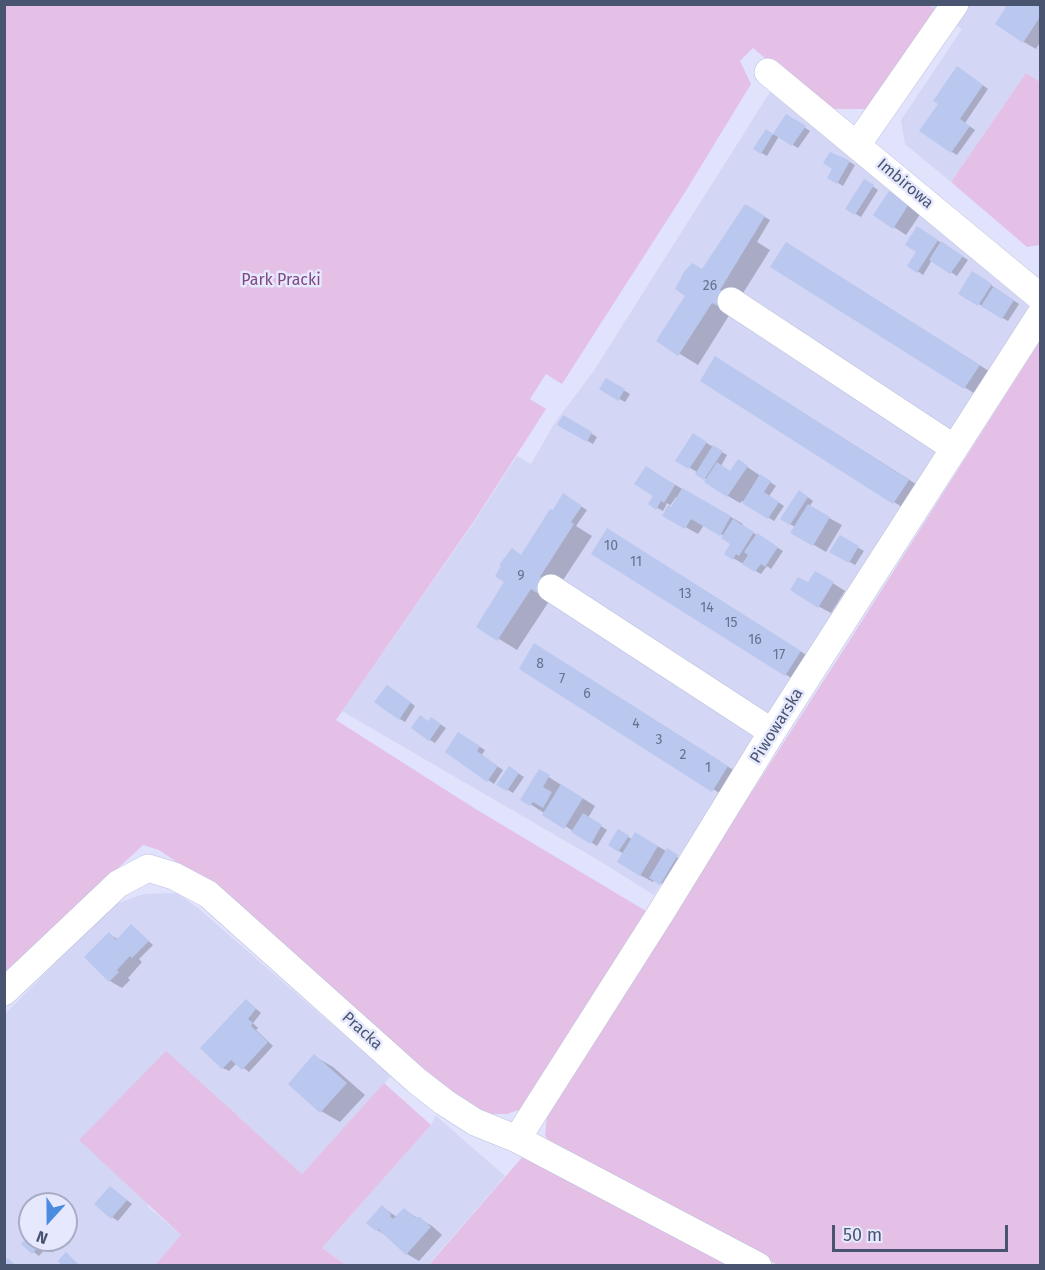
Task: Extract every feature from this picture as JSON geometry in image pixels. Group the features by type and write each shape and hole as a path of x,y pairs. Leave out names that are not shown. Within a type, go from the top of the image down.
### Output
{"street":[{"path":"857,145 955,4"},
{"name":"Imbirowa","path":"768,72 1041,297"},
{"path":"731,301 954,448"},
{"name":"Piwowarska","path":"517,1138 662,911 772,732 1041,315"},
{"path":"551,588 772,732"},
{"name":"Pracka","path":"4,992 118,884 148,868 174,876 208,894 444,1102 475,1122 517,1138 758,1266"}],"shaded area":[{"path":"926,5 1040,5 1040,82 1026,73 951,182 905,144 901,120 962,29"},
{"path":"772,89 1033,310 1009,350 897,512 771,717 654,895 342,711 473,524 517,456 531,464 554,424 593,372"},
{"path":"177,893 199,909 391,1076 302,1174 237,1115 147,1206 181,1235 155,1265 5,1266 5,1014 113,905 144,894"},
{"path":"436,1116 505,1176 428,1265 346,1265 322,1248 431,1125"}],"green space":[{"name":"Park Pracki","path":"926,4 938,12 871,109 825,109 753,48 740,61 751,84 687,189 562,384 546,374 530,399 546,409 474,521 336,720 474,808 646,911 559,1055 524,1108 507,1114 487,1114 465,1103 429,1076 218,890 159,850 143,845 5,973 5,5"},
{"path":"1026,73 1040,82 1040,245 1027,247 951,182"},
{"path":"1040,335 1040,1265 778,1265 552,1147 545,1135 547,1116 554,1098 848,643 1034,350 1032,348"},
{"path":"166,1051 302,1174 384,1083 431,1125 322,1248 346,1265 155,1265 181,1235 79,1140"},
{"path":"525,1154 735,1266 428,1266"}],"building":[{"path":"1001,4 1040,4 1040,17 1023,43 995,24 1006,7"},
{"path":"957,66 983,85 960,119 970,126 951,153 919,131 938,104 933,101"},
{"path":"786,114 806,126 792,146 773,134"},
{"path":"766,129 773,134 761,154 753,149"},
{"path":"830,152 850,161 837,184 827,178 832,169 823,163"},
{"path":"864,179 874,185 855,215 845,209"},
{"path":"889,191 909,204 893,229 873,215"},
{"path":"745,204 765,216 720,290 728,295 720,307 712,303 678,356 656,341 685,296 675,289 692,263 702,269"},
{"path":"917,226 938,240 917,273 907,266 916,252 905,245"},
{"path":"941,241 963,256 950,274 929,260"},
{"path":"786,242 980,365 964,389 770,267"},
{"path":"972,271 992,284 978,306 958,294"},
{"path":"993,287 1014,300 1002,319 981,306"},
{"path":"715,356 909,480 893,504 700,381"},
{"path":"606,378 625,389 618,401 599,389"},
{"path":"563,415 592,432 587,442 557,425"},
{"path":"693,433 707,442 689,469 675,461"},
{"path":"713,445 723,451 704,480 695,474"},
{"path":"738,459 748,466 727,497 704,482 717,462 730,471"},
{"path":"646,466 675,485 664,503 661,501 656,510 648,504 653,496 634,484"},
{"path":"760,474 771,481 764,492 779,502 768,519 742,503"},
{"path":"682,488 731,516 720,536 691,519 685,529 662,516 668,505 671,507"},
{"path":"799,490 808,497 790,525 780,519"},
{"path":"563,493 582,506 571,522 574,524 540,577 547,582 539,594 531,589 497,641 476,627 504,582 495,576 501,566 499,565 512,548 521,555"},
{"path":"808,504 830,517 813,546 790,533"},
{"path":"733,519 754,532 739,556 736,554 733,560 724,554 730,544 721,538"},
{"path":"607,528 801,651 785,676 591,554"},
{"path":"757,533 778,547 765,567 761,564 755,572 742,564 748,555 744,552"},
{"path":"840,535 859,546 849,563 829,552"},
{"path":"815,571 834,582 818,608 790,590 798,577 808,582"},
{"path":"534,643 728,766 712,792 519,669"},
{"path":"387,685 411,702 399,720 374,702"},
{"path":"420,715 428,721 431,717 441,724 429,741 411,728"},
{"path":"458,732 480,746 477,751 498,766 487,782 445,752"},
{"path":"509,766 519,773 507,791 496,785"},
{"path":"539,769 550,775 543,787 552,792 543,808 533,802 530,806 520,800"},
{"path":"561,784 583,798 564,829 542,815"},
{"path":"583,813 602,825 591,844 571,832"},
{"path":"618,829 629,836 618,852 608,845"},
{"path":"635,832 658,846 640,876 617,862"},
{"path":"667,848 678,855 660,885 649,878"},
{"path":"131,924 149,941 132,958 130,956 109,982 84,957 109,932 116,940"},
{"path":"246,999 256,1009 248,1019 253,1023 251,1026 268,1042 242,1070 231,1060 222,1069 200,1048"},
{"path":"314,1054 347,1083 320,1113 288,1084"},
{"path":"110,1186 127,1200 111,1219 94,1204"},
{"path":"382,1205 393,1219 404,1208 415,1217 420,1217 431,1227 406,1255 378,1229 376,1231 366,1223"},
{"path":"66,1252 80,1266 63,1266 58,1261"},
{"path":"8,1258 16,1266 4,1266 4,1261"}]}
